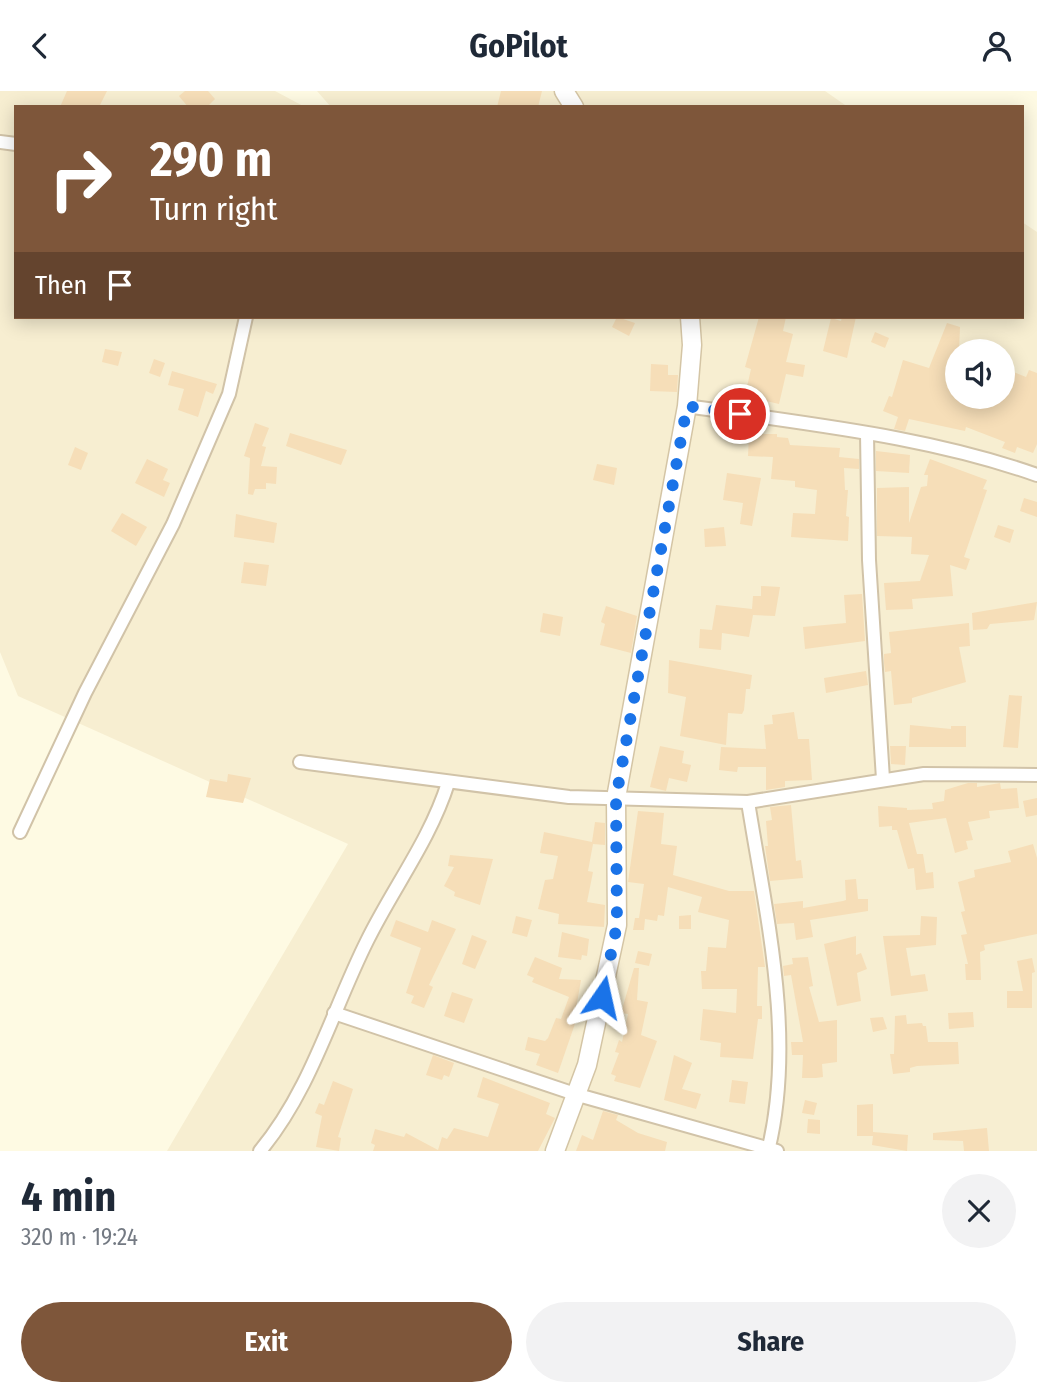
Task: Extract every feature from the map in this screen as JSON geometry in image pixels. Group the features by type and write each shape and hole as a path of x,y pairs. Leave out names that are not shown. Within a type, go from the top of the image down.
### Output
{"main road":[{"path":"555,1151 578,1095 598,1021 617,925 616,798 687,406 692,345 690,319"}],"street":[{"path":"20,832 85,693 173,524 229,394 246,319"},
{"path":"687,406 941,447 1037,475"},
{"path":"867,434 869,560 883,779"},
{"path":"300,762 569,797 748,802 924,774 1037,775"},
{"path":"260,1151 282,1123 296,1098 369,937 435,817 448,783"},
{"path":"334,1013 578,1095 771,1150 779,1079 774,971 748,802"}],"shaded area":[{"path":"0,91 275,91 301,105 14,105 14,319 1024,319 1024,223 1037,232 1037,1151 167,1151 348,844 18,696 0,652"},
{"path":"317,91 825,91 845,105 329,105"}],"building":[{"path":"67,91 107,91 100,105 61,105"},
{"path":"185,91 208,91 215,99 209,105 186,105 179,96"},
{"path":"501,91 542,91 538,105 498,105"},
{"path":"616,319 635,323 629,336 612,327"},
{"path":"758,319 786,319 783,331 793,334 786,362 805,365 803,377 786,374 779,404 745,396 751,369 745,367"},
{"path":"831,319 856,319 847,358 823,351"},
{"path":"947,323 960,327 959,339 945,339 945,409 1015,409 1015,373 1026,377 1029,370 1037,373 1037,444 1033,453 1017,447 1015,453 1002,448 1005,442 966,427 965,431 909,419 905,431 894,429 898,417 883,411 889,396 892,397 903,360 929,368"},
{"path":"875,332 889,338 885,348 871,342"},
{"path":"105,349 122,352 118,366 102,362"},
{"path":"154,359 165,363 160,377 149,373"},
{"path":"651,364 668,365 668,375 678,375 677,392 650,391"},
{"path":"172,371 217,384 213,394 206,391 198,417 178,410 184,389 168,385"},
{"path":"255,423 269,428 262,446 266,447 261,466 277,467 276,484 266,483 266,489 255,489 253,495 248,494 250,458 244,456"},
{"path":"290,433 347,450 341,465 286,446"},
{"path":"749,434 777,434 777,437 788,438 790,445 840,448 839,457 859,459 859,469 844,468 845,490 848,490 848,541 791,537 793,513 815,514 817,490 795,487 795,481 771,479 773,457 748,456"},
{"path":"75,447 88,453 81,470 68,465"},
{"path":"876,451 910,455 909,473 876,471"},
{"path":"147,459 168,469 163,480 170,483 164,497 135,483"},
{"path":"930,459 987,480 983,489 987,490 964,557 970,559 966,570 950,565 953,596 912,599 913,609 886,610 884,583 920,581 929,555 911,554 912,537 877,536 877,488 909,487 909,523 921,487 927,486 928,475 924,475"},
{"path":"597,464 617,468 614,485 593,480"},
{"path":"727,473 761,478 752,526 740,524 743,503 723,500"},
{"path":"1024,498 1037,502 1037,517 1020,511"},
{"path":"122,513 147,527 136,546 111,531"},
{"path":"236,514 277,523 274,543 234,537"},
{"path":"998,525 1014,530 1010,543 994,537"},
{"path":"724,527 726,546 705,547 704,529"},
{"path":"244,562 269,565 266,586 241,583"},
{"path":"761,586 780,587 775,616 753,615 749,637 722,633 721,650 699,648 700,629 712,630 716,605 752,609 753,596 761,596"},
{"path":"862,594 865,641 805,649 803,627 846,623 844,595"},
{"path":"1037,602 1034,620 990,624 987,629 973,630 972,613"},
{"path":"606,606 637,616 631,653 600,645 605,624 601,622"},
{"path":"543,613 563,617 560,636 540,632"},
{"path":"969,623 970,646 959,647 966,682 912,698 912,703 894,705 891,671 885,672 884,663 884,654 891,653 889,632"},
{"path":"669,660 752,675 750,689 746,689 742,714 728,713 726,745 680,736 686,697 668,693"},
{"path":"866,671 868,685 826,693 824,678"},
{"path":"1009,695 1022,696 1018,748 1003,747"},
{"path":"794,712 798,739 809,739 812,780 785,781 785,787 766,790 766,767 738,767 737,772 719,770 721,747 766,749 764,725 773,724 772,715"},
{"path":"910,725 951,729 951,726 966,726 966,747 909,747"},
{"path":"660,746 684,751 682,763 691,765 687,782 669,778 666,791 650,787"},
{"path":"890,746 906,746 905,765 891,764"},
{"path":"228,774 251,778 243,803 206,797 210,779 227,782"},
{"path":"977,783 977,787 1000,783 1001,789 1017,788 1019,808 989,811 990,818 968,822 973,840 966,841 968,849 955,853 946,818 909,823 917,854 923,854 926,873 933,872 934,888 916,890 914,868 908,869 897,830 892,830 892,826 879,827 878,806 907,810 933,809 932,803 944,801 945,790"},
{"path":"1037,798 1037,815 1026,817 1023,801"},
{"path":"791,805 796,861 801,860 803,878 770,881 765,846 768,846 766,821 772,820 770,807"},
{"path":"638,811 664,813 661,844 677,846 673,875 729,891 754,891 765,967 758,967 757,1006 762,1006 762,1019 758,1019 753,1059 720,1057 721,1043 700,1040 703,1009 736,1013 737,989 702,989 701,971 706,971 708,947 726,948 729,920 698,912 702,897 668,887 664,916 658,915 657,921 645,919 644,930 633,930 635,918 639,918 644,884 628,882"},
{"path":"595,822 605,823 605,845 593,844 588,871 593,872 587,902 605,905 604,927 558,924 559,914 538,909 545,880 553,879 558,856 540,853 544,832 592,842"},
{"path":"1033,844 1037,858 1037,934 984,945 985,950 980,952 981,980 966,980 965,964 968,964 961,935 967,934 961,912 965,911 958,882 975,877 974,870 1011,862 1008,851"},
{"path":"450,855 493,859 480,905 454,896 455,892 444,886 454,867 448,866"},
{"path":"856,879 858,899 868,899 868,911 810,920 813,937 796,940 794,923 777,924 774,904 803,901 803,908 843,901 846,900 845,880"},
{"path":"691,915 691,929 679,929 679,916"},
{"path":"516,916 532,920 527,937 512,933"},
{"path":"921,916 937,917 936,945 906,948 911,976 925,974 928,991 891,996 883,936 920,935"},
{"path":"396,920 428,932 432,920 456,929 429,985 433,987 424,1008 411,1003 414,996 406,993 421,948 390,936"},
{"path":"562,932 589,939 587,956 582,955 581,960 558,957"},
{"path":"472,935 487,941 475,969 462,964"},
{"path":"856,936 856,955 861,953 867,969 857,973 861,1001 837,1006 824,944"},
{"path":"638,951 652,954 649,966 635,963"},
{"path":"535,957 562,968 559,979 581,980 575,1014 578,1015 558,1073 536,1065 540,1054 525,1050 528,1037 545,1041 548,1038 556,1018 561,1019 569,997 532,982 534,978 527,975"},
{"path":"808,957 813,986 809,987 819,1022 837,1020 837,1062 822,1064 823,1077 816,1078 802,1078 803,1055 792,1055 791,1042 803,1042 791,975 784,976 783,966 793,964 792,958"},
{"path":"1032,958 1035,972 1032,973 1032,1008 1007,1008 1007,991 1023,991 1017,961"},
{"path":"634,968 639,968 637,1000 648,1002 641,1035 657,1041 640,1088 614,1081 616,1076 611,1074 619,1053 615,1052 619,1040 622,1042 628,1014 621,1013"},
{"path":"452,992 473,999 464,1023 444,1016"},
{"path":"973,1012 974,1027 949,1029 948,1013"},
{"path":"906,1015 907,1024 922,1023 926,1026 928,1042 958,1042 959,1064 917,1066 910,1068 910,1072 893,1074 890,1054 894,1054 895,1016"},
{"path":"883,1017 887,1029 873,1032 870,1018"},
{"path":"433,1055 454,1063 449,1077 444,1075 442,1080 426,1075"},
{"path":"674,1055 692,1063 682,1089 701,1094 696,1109 664,1100"},
{"path":"483,1077 550,1103 546,1114 555,1118 538,1151 373,1151 375,1145 371,1143 375,1129 404,1137 406,1133 438,1150 442,1137 447,1139 454,1128 488,1137 499,1104 477,1097"},
{"path":"732,1080 748,1082 745,1104 729,1102"},
{"path":"333,1081 353,1089 338,1137 341,1138 339,1151 316,1147 322,1116 315,1113 319,1103 324,1105"},
{"path":"805,1100 817,1103 814,1115 802,1113"},
{"path":"873,1104 873,1132 908,1135 907,1151 872,1145 873,1136 857,1136 857,1105"},
{"path":"603,1111 618,1115 616,1120 638,1133 667,1142 665,1151 576,1151 582,1135 593,1140"},
{"path":"808,1119 820,1120 820,1134 807,1133"},
{"path":"987,1128 989,1151 964,1151 963,1141 933,1140 933,1133"}],"route":[{"path":"602,997 617,925 616,798 687,406 740,414"}]}
